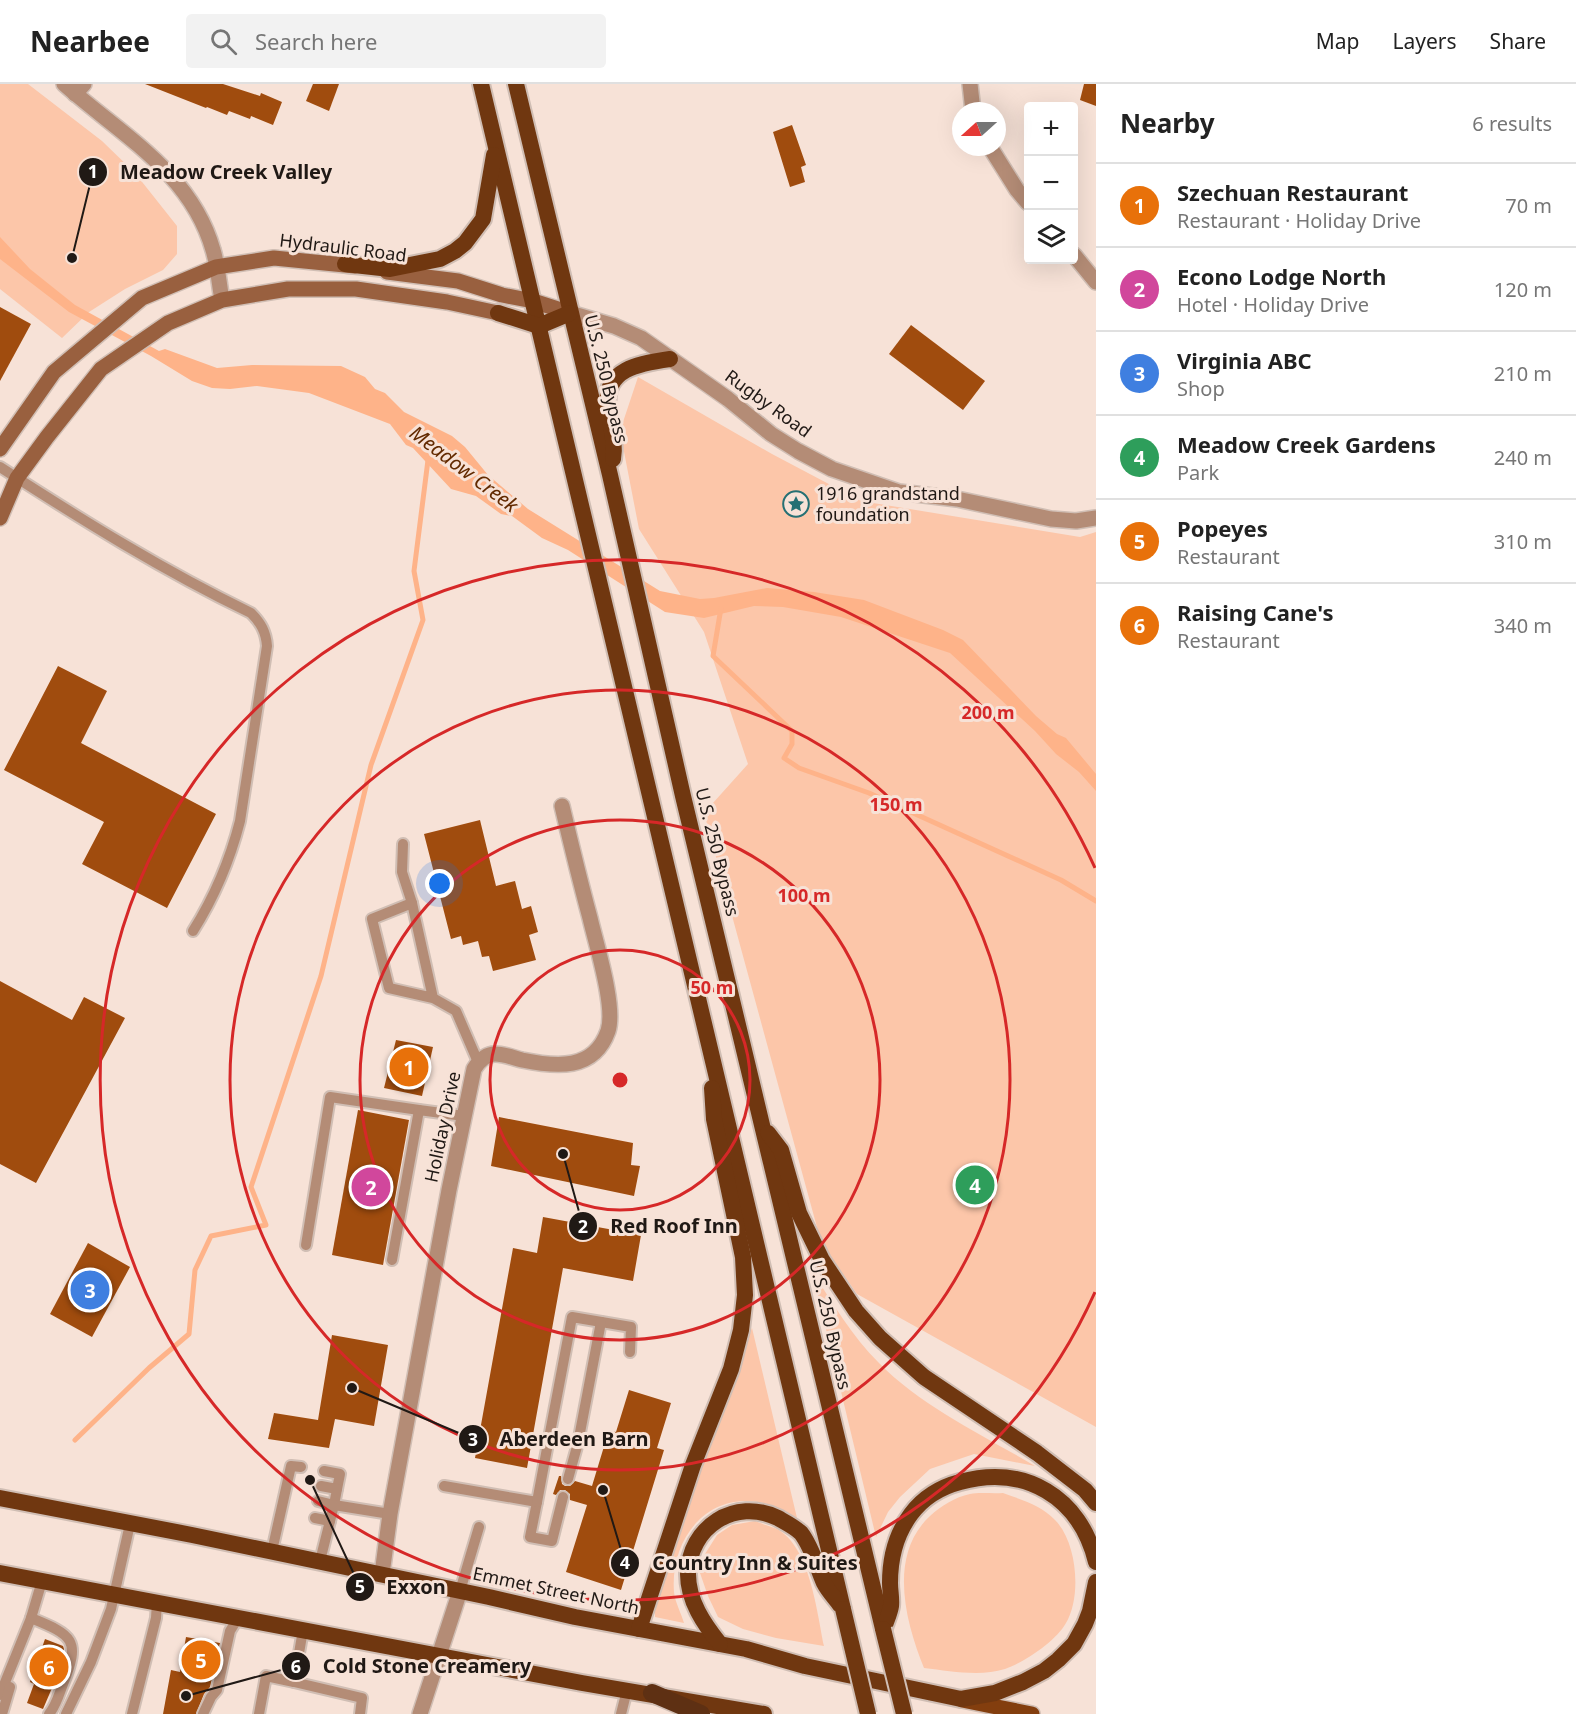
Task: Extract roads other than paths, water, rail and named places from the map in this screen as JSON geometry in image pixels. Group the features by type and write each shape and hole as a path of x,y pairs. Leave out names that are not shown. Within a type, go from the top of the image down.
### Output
{"highway":[{"path":"481,84 868,1714"},
{"name":"U.S. 250 Bypass","path":"516,84 610,475 683,796 904,1714"},
{"path":"345,264 390,269 440,259 465,243 483,219 495,145"},
{"path":"498,313 539,326 570,313"},
{"path":"610,475 614,450 607,406 607,390 615,379 629,368 643,363 670,359"},
{"path":"639,1629 693,1465 730,1369 741,1330 745,1295 743,1257 714,1119 704,1018"},
{"path":"762,1125 781,1150 799,1214 822,1260 856,1311 880,1338 924,1377 1037,1453 1085,1490 1096,1503"},
{"path":"883,1629 891,1606 891,1563 894,1547 902,1528 922,1501 953,1484 991,1476 1014,1477 1034,1484 1053,1495 1070,1509 1083,1526 1096,1562"},
{"name":"Emmet Street North","path":"0,1498 272,1551 575,1617 746,1649 805,1666 961,1699"},
{"path":"720,1644 697,1611 688,1575 691,1553 705,1528 732,1512 745,1511 771,1515 800,1533 825,1586 843,1609"},
{"path":"0,1573 764,1714"},
{"path":"961,1699 994,1693 1023,1682 1058,1660 1074,1644 1085,1624 1096,1582"},
{"path":"652,1694 701,1714"}],"main road":[{"name":"Hydraulic Road","path":"0,449 54,372 82,347 142,298 216,267 274,258 345,264 371,270 458,281 570,313"},
{"path":"0,518 17,478 101,369 168,323 222,300 288,289 356,289 447,302 498,313"},
{"name":"Emmet Street North","path":"961,1699 1032,1714"}],"street":[{"path":"970,84 972,102"},
{"path":"74,87 149,153 180,185 200,219 213,249 222,300"},
{"path":"996,156 1024,198"},
{"path":"1078,260 1096,282"},
{"name":"Rugby Road","path":"570,313 614,326 640,338 798,451 832,469 898,492 957,499 1051,519 1076,521 1096,518"},
{"name":"Holiday Drive","path":"382,1574 390,1514 474,1069 478,1062 487,1055 496,1054 535,1062 575,1064 590,1056 598,1048 605,1039 609,1026 610,1012 600,959 562,806"},
{"path":"420,1714 460,1591"}],"lane":[{"path":"0,467 95,529 174,574 252,613 266,634 267,646 238,829 223,875 209,906 193,931"},
{"path":"403,844 402,872 412,903 433,998"},
{"path":"412,903 372,919 389,988 433,998 456,1011 478,1062"},
{"path":"306,1245 330,1097 464,1116"},
{"path":"392,1260 419,1110"},
{"path":"563,1497 552,1541 530,1537 572,1317 631,1327 630,1352"},
{"path":"568,1479 578,1443 601,1322"},
{"path":"549,1438 578,1443"},
{"path":"272,1551 280,1510 290,1496 293,1481 291,1466 301,1467"},
{"path":"320,1561 340,1474 324,1471"},
{"path":"321,1486 337,1490"},
{"path":"444,1486 537,1502"},
{"path":"318,1502 390,1514"},
{"path":"280,1510 293,1513"},
{"path":"315,1518 330,1521"},
{"path":"66,1714 91,1662 115,1594 130,1524"},
{"path":"460,1591 479,1527"},
{"path":"0,1695 31,1618 42,1581"},
{"path":"132,1714 156,1618 157,1602"},
{"path":"31,1618 54,1627 67,1637 74,1651 70,1667 49,1714"},
{"path":"203,1714 217,1690 230,1631 238,1618"},
{"path":"294,1682 303,1630"},
{"path":"2,1714 23,1652 20,1641"},
{"path":"259,1714 266,1676 362,1698 360,1714"},
{"path":"621,1714 627,1690"}],"water":[{"name":"Meadow Creek","path":"0,237 30,269 75,305 159,351 165,349 217,368 252,365 341,366 365,377 375,389 385,393 404,412 452,436 465,447 488,475 528,509 660,591 700,599 767,588 814,592 864,600 963,640 1036,716 1057,734 1066,738 1096,774 1096,791 1079,772 1056,754 1035,731 950,653 841,617 783,607 754,606 704,618 665,612 568,550 542,538 512,516 501,514 476,496 451,489 413,448 406,445 390,424 309,393 257,386 212,388 192,381 69,312 0,259"}],"waterway":[{"name":"Meadow Creek","path":"75,1440 149,1368 189,1334 195,1270 211,1236 266,1225 251,1187 321,976 371,765 423,620 414,571 428,460"},
{"path":"721,608 713,656 792,731 792,744 784,758 799,768 869,793 1061,880 1096,901"}],"place":[{"name":"Meadow Creek Valley","path":"72,258"},
{"name":"1916 grandstand foundation","path":"796,504"},
{"name":"Szechuan Restaurant","path":"409,1067"},
{"name":"Red Roof Inn","path":"563,1154"},
{"name":"Meadow Creek Gardens","path":"975,1185"},
{"name":"Econo Lodge North","path":"371,1187"},
{"name":"Virginia ABC","path":"90,1290"},
{"name":"Aberdeen Barn","path":"352,1388"},
{"name":"Exxon","path":"310,1480"},
{"name":"Country Inn & Suites","path":"603,1490"},
{"name":"Popeyes","path":"201,1660"},
{"name":"Raising Cane's","path":"49,1667"},
{"name":"Cold Stone Creamery","path":"186,1696"}]}
